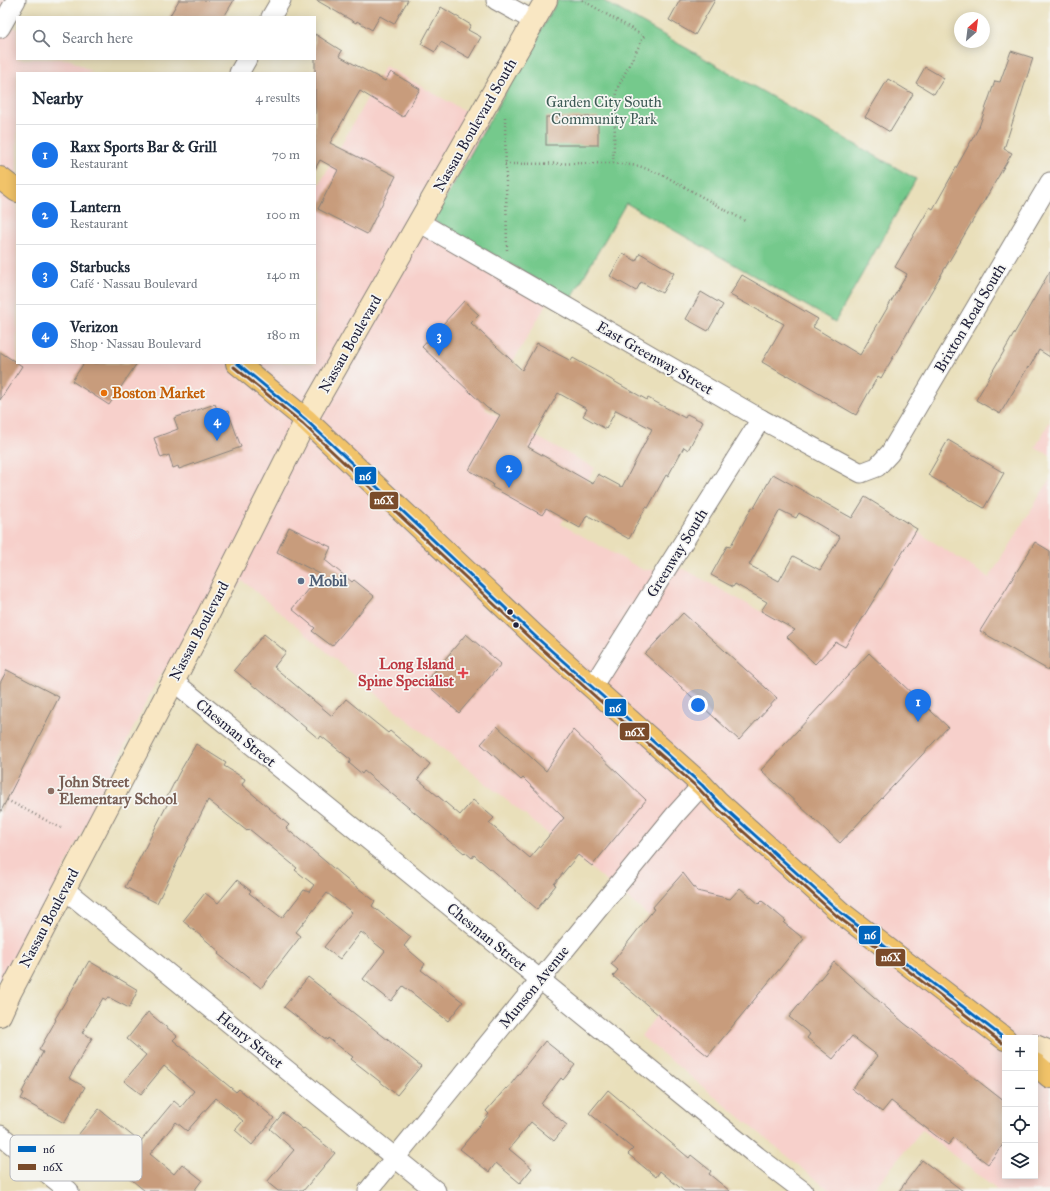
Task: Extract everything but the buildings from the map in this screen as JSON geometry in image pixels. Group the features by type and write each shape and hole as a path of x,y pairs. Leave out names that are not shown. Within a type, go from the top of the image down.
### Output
{"main road":[{"name":"Nassau Boulevard South","path":"404,249 546,0"},
{"path":"0,178 16,190"},
{"name":"Nassau Boulevard","path":"0,1015 64,889 208,615 306,420 404,249"},
{"path":"238,364 306,420 536,636 702,785 718,802 840,912 999,1034"},
{"path":"1038,1047 1050,1052"},
{"path":"1038,1067 1050,1077"}],"street":[{"path":"0,28 16,0"},
{"path":"272,16 281,0"},
{"path":"496,0 534,21"},
{"path":"240,72 246,60"},
{"name":"Brixton Road South","path":"890,454 1050,182"},
{"name":"East Greenway Street","path":"420,222 762,419 861,473 877,466 890,454"},
{"name":"Greenway South","path":"592,687 762,419"},
{"name":"Chesman Street","path":"173,682 803,1191"},
{"name":"Munson Avenue","path":"368,1191 675,815 702,785"},
{"name":"Henry Street","path":"64,889 436,1191"},
{"path":"0,1135 10,1143"},
{"path":"57,1181 69,1191"}],"path":[{"path":"582,0 644,36 617,89 613,163"},
{"path":"504,112 507,273"},
{"path":"505,164 613,163 640,166 666,176 744,221"},
{"path":"6,800 61,828"}],"shaded area":[{"path":"0,0 14,0 2,21 16,28 16,60 71,60 92,72 16,72 16,364 316,364 316,190 385,66 488,124 555,290 485,409 595,468 561,524 643,570 684,569 789,627 864,497 989,578 1050,479 1050,1191 998,1191 922,1130 872,1191 830,1191 641,1036 700,957 399,713 243,581 158,678 47,904 0,982"},
{"path":"1050,421 1050,455 1035,448"}],"green space":[{"name":"Garden City South Community Park","path":"558,0 602,0 916,179 835,322 626,203 571,299 433,220"}],"transit line":[{"name":"n6","path":"238,364 306,420 536,637 702,785 718,802 840,912 1002,1037"},
{"name":"n6X","path":"234,367 303,424 533,641 699,789 715,806 837,916 1002,1043"}],"place":[{"name":"Starbucks","path":"439,356"},
{"name":"Boston Market","path":"104,393"},
{"name":"Verizon","path":"217,441"},
{"name":"Lantern","path":"509,488"},
{"name":"Mobil","path":"301,581"},
{"name":"Long Island Spine Specialist","path":"463,673"},
{"name":"Raxx Sports Bar & Grill","path":"918,722"},
{"name":"John Street Elementary School","path":"51,791"}]}
